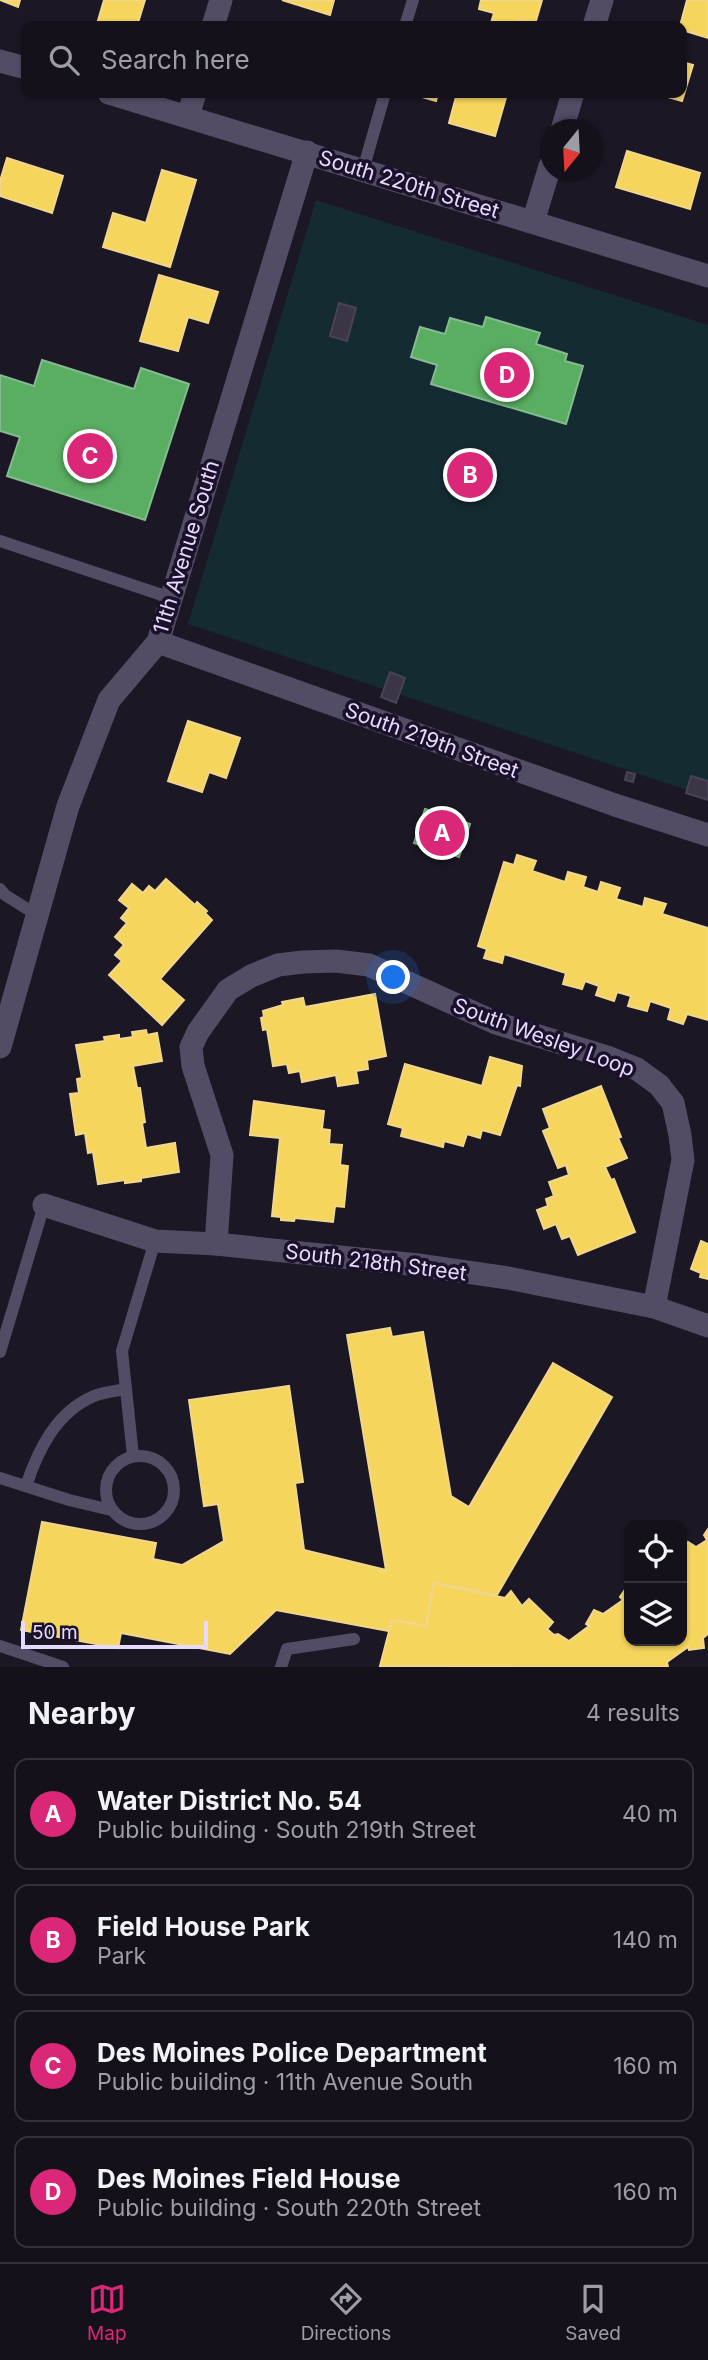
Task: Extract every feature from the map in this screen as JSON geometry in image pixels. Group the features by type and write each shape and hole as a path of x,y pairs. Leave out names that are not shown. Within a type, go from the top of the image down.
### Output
{"street":[{"path":"215,21 221,0"},
{"path":"596,21 602,0"},
{"path":"0,61 21,67"},
{"name":"South 220th Street","path":"126,98 708,276"},
{"path":"188,116 193,98"},
{"path":"565,119 572,98"},
{"name":"11th Avenue South","path":"0,1047 68,806 109,700 158,642 307,152"},
{"path":"533,222 546,182"},
{"name":"South 219th Street","path":"158,642 615,805 708,835"},
{"name":"South Wesley Loop","path":"216,1244 222,1155 193,1066 191,1047 198,1032 228,990 251,976 278,965 336,961 369,965 496,1023 607,1056 637,1069 659,1085 673,1103 682,1160 654,1307"},
{"name":"South 218th Street","path":"44,1205 155,1241 216,1244 418,1265 508,1278 654,1307 708,1326"}],"lane":[{"path":"407,21 413,0"},
{"path":"363,170 384,98"},
{"path":"0,541 171,598"},
{"path":"0,889 37,915"},
{"path":"0,1352 44,1205"},
{"path":"133,1456 122,1350 155,1241"},
{"path":"26,1486 41,1447 54,1427 71,1411 94,1396 126,1389"},
{"path":"133,1456 145,1456 165,1467 172,1477 174,1489 168,1510 160,1518 139,1525 118,1518 106,1500 105,1489 113,1468 122,1460 133,1456"},
{"path":"0,1478 111,1510"},
{"path":"281,1667 287,1649 354,1639"},
{"path":"0,1646 63,1667"}],"shaded area":[{"path":"316,200 708,325 708,797 188,624"}],"building: Homes":[{"path":"0,0 20,0 18,7"},
{"path":"104,0 145,0 139,21 98,21"},
{"path":"282,0 334,0 330,15"},
{"path":"481,0 542,0 536,21 492,21 494,13 479,9"},
{"path":"687,0 708,0 708,38 687,32 687,21 681,21"},
{"path":"687,63 693,65 687,85"},
{"path":"456,98 506,98 495,136 449,123"},
{"path":"627,151 700,173 690,209 616,187"},
{"path":"7,158 63,176 52,213 0,196 0,181"},
{"path":"162,170 196,180 170,267 103,247 113,213 146,223"},
{"path":"159,275 218,292 208,323 188,317 178,351 140,341"},
{"path":"188,721 240,738 226,778 209,772 202,792 168,781"},
{"path":"517,855 536,861 532,871 565,882 568,872 586,877 583,887 598,892 601,882 620,888 616,899 643,907 645,898 666,904 662,914 708,928 708,1020 687,1014 683,1024 668,1019 671,1008 650,1001 647,1011 628,1006 631,996 617,992 614,1001 596,995 599,986 585,981 582,989 563,984 566,973 504,954 502,963 484,958 487,949 478,946 504,862 514,865"},
{"path":"166,879 195,905 197,902 212,920 160,979 184,1000 162,1025 109,975 122,961 115,955 124,945 115,937 127,923 121,918 129,908 119,900 132,884 143,893 149,886 155,891"},
{"path":"375,994 386,1056 367,1060 368,1069 356,1071 358,1083 338,1086 336,1075 302,1082 300,1071 289,1073 287,1064 273,1066 267,1029 263,1030 263,1011 283,1005 282,1002 303,998 305,1007"},
{"path":"146,1030 147,1035 157,1033 162,1061 133,1066 137,1088 140,1088 146,1148 175,1143 179,1172 141,1178 141,1181 125,1183 125,1180 98,1184 93,1152 88,1153 85,1133 76,1135 70,1094 79,1093 77,1079 82,1078 76,1045 105,1041 104,1037 133,1037 132,1032"},
{"path":"490,1057 522,1066 520,1086 517,1085 500,1135 482,1130 480,1138 467,1134 463,1146 444,1141 443,1147 401,1136 403,1128 388,1124 405,1064 482,1086"},
{"path":"601,1086 627,1158 605,1167 611,1180 614,1179 635,1232 578,1255 570,1236 562,1239 556,1224 544,1229 537,1210 548,1206 546,1199 554,1196 549,1182 569,1175 566,1165 558,1168 543,1131 550,1128 543,1109"},
{"path":"254,1101 324,1111 322,1129 330,1130 329,1144 342,1145 340,1165 348,1166 344,1207 335,1206 333,1222 295,1218 294,1221 281,1220 281,1217 272,1216 280,1138 250,1135"},
{"path":"701,1241 708,1244 708,1279 700,1277 701,1273 691,1269"},
{"path":"390,1328 392,1337 423,1332 451,1496 469,1507 553,1363 612,1397 497,1595 434,1583 426,1626 392,1620 389,1631 276,1610 230,1654 121,1633 118,1648 21,1630 42,1522 156,1543 153,1559 182,1565 224,1541 218,1504 204,1506 189,1400 289,1386 303,1482 295,1483 304,1550 386,1570 347,1335"},
{"path":"708,1529 708,1634 703,1638 704,1648 689,1650 688,1647 667,1662 668,1667 380,1666 392,1620 426,1626 434,1583 505,1598 511,1591 522,1606 529,1599 553,1622 547,1629 569,1641 589,1626 586,1624 594,1610 603,1614 623,1600 620,1597 624,1591 624,1646 687,1646 687,1544 696,1547 707,1540 704,1535"}],"building: Public":[{"path":"486,317 540,333 536,344 567,354 565,361 583,366 566,424 431,384 437,365 411,357 420,327 445,334 450,318 483,327"},
{"path":"42,360 134,389 141,368 189,384 145,520 7,476 20,437 0,431 0,375 34,386"},
{"path":"425,809 470,824 459,857 414,843"}],"building: Other":[{"path":"339,303 356,308 347,341 330,336"},
{"path":"390,672 405,678 396,703 381,697"},
{"path":"627,772 635,774 633,782 625,780"},
{"path":"691,776 708,781 708,800 686,793"}],"place":[{"name":"Des Moines Field House","path":"507,375"},
{"name":"Des Moines Police Department","path":"90,456"},
{"name":"Field House Park","path":"470,475"},
{"name":"Water District No. 54","path":"442,833"}]}
